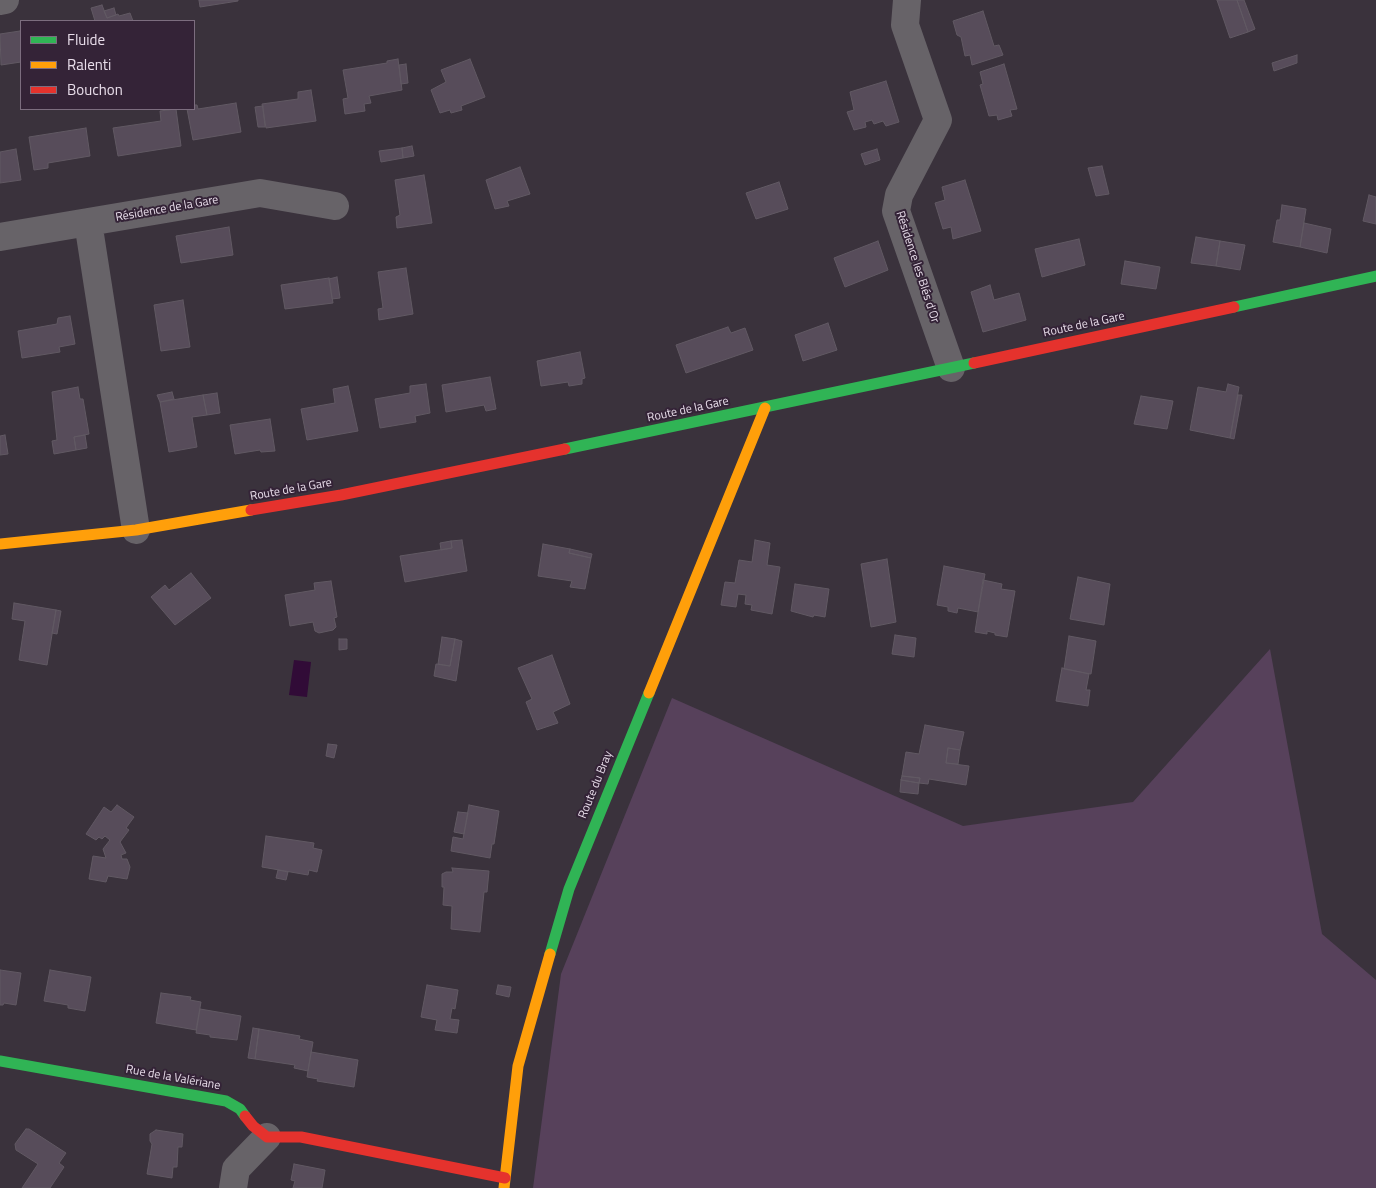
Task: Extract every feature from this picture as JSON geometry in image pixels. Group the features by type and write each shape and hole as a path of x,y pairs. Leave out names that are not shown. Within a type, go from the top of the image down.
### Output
{"street":[{"path":"0,1 5,0"},
{"name":"Résidence les Blés d'Or","path":"907,0 905,24 938,120 899,195 896,211 951,368"},
{"name":"Résidence de la Gare","path":"0,237 260,193 334,206"},
{"path":"88,222 136,530"},
{"name":"Route de la Gare","path":"0,544 136,530 341,495 765,408 1376,276"},
{"name":"Route du Bray","path":"505,1183 518,1066 569,889 765,408"},
{"name":"Rue de la Valériane","path":"0,1061 226,1101 240,1109 253,1126 267,1137"},
{"path":"233,1188 236,1169 267,1137 301,1137 505,1183"}],"shaded area":[{"path":"1270,649 1322,934 1376,980 1376,1188 533,1188 561,974 672,698 963,826 1133,802"},
{"path":"294,660 311,662 307,697 289,695"}],"building":[{"path":"199,0 238,0 238,1 200,7"},
{"path":"1217,0 1237,0 1248,32 1230,38"},
{"path":"1237,0 1244,0 1255,29 1248,32"},
{"path":"102,5 107,18 118,14 119,16 130,13 133,20 95,20 91,8"},
{"path":"114,8 116,15 107,18 104,11"},
{"path":"983,11 994,46 999,45 1003,55 972,65 970,55 965,56 961,37 957,35 953,21"},
{"path":"20,31 20,62 1,65 0,34"},
{"path":"1297,55 1297,63 1274,71 1272,63"},
{"path":"398,59 402,90 369,96 371,103 364,104 365,111 345,114 343,99 348,98 343,70 387,63 387,61"},
{"path":"470,59 485,97 461,106 462,110 451,113 450,110 440,113 431,90 446,82 441,70"},
{"path":"406,64 408,83 401,84 399,65"},
{"path":"1004,64 1017,109 1010,110 1012,116 998,120 997,115 989,116 980,85 983,84 980,72"},
{"path":"886,81 899,122 886,126 883,121 874,124 872,120 865,122 866,127 854,130 847,112 854,110 850,92"},
{"path":"311,90 316,121 266,128 262,104 298,99 298,92"},
{"path":"236,103 241,132 193,140 187,110 195,110 195,105 197,105 198,109"},
{"path":"263,106 265,127 258,127 255,107"},
{"path":"176,110 181,146 118,156 113,128 161,121 160,111"},
{"path":"86,128 90,156 48,163 48,168 34,170 29,137"},
{"path":"412,146 414,156 403,158 402,148"},
{"path":"402,148 403,158 381,162 379,151"},
{"path":"16,149 21,180 0,183 0,152"},
{"path":"877,149 880,160 865,165 861,154"},
{"path":"1102,166 1109,194 1096,196 1088,168"},
{"path":"520,167 530,194 507,201 509,206 495,209 486,180"},
{"path":"424,175 432,223 397,228 396,217 400,215 395,180"},
{"path":"965,180 981,231 953,239 951,227 943,229 935,203 945,200 942,187"},
{"path":"779,182 788,209 756,219 746,193"},
{"path":"1369,195 1376,197 1376,224 1363,221"},
{"path":"1282,205 1306,209 1300,247 1273,242 1277,220 1280,220"},
{"path":"1304,223 1331,229 1327,253 1300,247"},
{"path":"229,227 233,255 181,263 176,236"},
{"path":"1196,237 1220,241 1216,266 1191,263"},
{"path":"1079,239 1085,265 1042,277 1035,249"},
{"path":"878,241 888,270 845,287 834,258"},
{"path":"1220,241 1245,245 1240,270 1216,266"},
{"path":"1125,261 1160,267 1156,289 1121,284"},
{"path":"406,268 413,314 379,320 378,309 383,308 378,272"},
{"path":"337,277 340,298 332,299 329,279"},
{"path":"329,278 333,303 285,309 281,285"},
{"path":"990,285 994,300 1019,293 1026,320 983,332 971,292"},
{"path":"183,300 190,347 161,351 154,305"},
{"path":"70,316 75,344 59,347 60,352 22,358 18,331 57,324 58,318"},
{"path":"828,323 837,350 803,361 795,335"},
{"path":"728,327 731,333 745,328 753,350 686,373 676,345"},
{"path":"580,352 585,378 582,379 582,384 569,386 568,382 541,386 537,361"},
{"path":"490,377 496,409 486,411 484,405 446,412 442,385"},
{"path":"426,384 430,413 415,416 416,422 380,428 375,399 410,393 410,386"},
{"path":"1228,384 1239,387 1230,438 1190,430 1198,387 1226,392"},
{"path":"348,386 358,431 307,440 301,409 335,403 333,389"},
{"path":"78,387 80,399 83,399 89,434 74,437 76,450 54,454 52,441 57,440 52,392"},
{"path":"172,392 174,399 160,402 157,395"},
{"path":"217,393 220,413 207,415 203,395"},
{"path":"203,395 207,415 192,417 197,447 169,452 160,402"},
{"path":"1238,395 1242,395 1234,439 1230,438"},
{"path":"1141,396 1173,401 1167,429 1134,424"},
{"path":"270,419 275,451 261,452 260,450 235,454 230,425"},
{"path":"5,435 8,454 0,455 0,436"},
{"path":"85,435 87,448 76,450 74,437"},
{"path":"462,540 467,571 405,582 400,556 452,548 451,541"},
{"path":"755,540 770,543 767,565 780,567 772,614 751,610 752,605 745,604 746,595 738,594 736,607 721,605 725,582 735,583 739,560 752,562"},
{"path":"451,541 452,548 441,550 440,543"},
{"path":"543,544 570,549 569,553 591,558 585,589 570,587 572,581 538,576"},
{"path":"570,549 592,554 591,558 569,553"},
{"path":"887,559 896,622 871,627 861,564"},
{"path":"944,566 985,574 978,612 958,608 957,613 948,611 948,607 937,605"},
{"path":"191,573 211,598 175,625 151,597 165,585 169,590"},
{"path":"1078,577 1110,584 1104,625 1070,619"},
{"path":"983,580 1002,584 1001,589 1015,591 1007,637 995,635 995,633 987,631 987,634 975,632"},
{"path":"331,581 337,617 334,618 336,627 333,630 319,633 315,631 313,622 290,626 285,595 315,590 314,583"},
{"path":"795,584 829,589 825,617 814,615 813,617 791,611"},
{"path":"14,603 56,610 47,665 19,660 25,621 12,619"},
{"path":"56,610 61,611 57,634 52,633"},
{"path":"895,635 916,638 914,657 892,654"},
{"path":"1069,636 1096,641 1091,674 1064,669"},
{"path":"442,637 455,639 450,666 438,664"},
{"path":"339,639 347,639 347,649 339,650"},
{"path":"455,639 462,641 456,681 434,676 436,664 450,666"},
{"path":"552,655 570,704 553,712 558,723 537,730 526,702 532,699 518,668"},
{"path":"1062,668 1089,674 1086,690 1090,690 1088,706 1056,701"},
{"path":"925,725 964,732 960,750 948,748 946,763 969,766 966,785 929,779 928,784 919,783 920,778 902,776 906,752 919,754"},
{"path":"328,744 337,745 334,758 326,756"},
{"path":"948,748 960,750 958,764 946,763"},
{"path":"902,776 920,778 919,783 901,780"},
{"path":"901,780 919,783 918,794 900,792"},
{"path":"117,805 134,817 126,828 129,830 120,842 126,853 121,855 122,859 127,859 130,867 127,879 108,876 106,882 89,879 93,856 106,858 103,849 110,840 105,836 102,839 99,837 96,840 86,834 104,807 111,812"},
{"path":"469,805 499,811 490,858 451,851 453,837 463,839"},
{"path":"458,812 468,813 464,834 454,832"},
{"path":"266,836 314,843 313,848 322,850 317,872 309,870 308,875 262,867"},
{"path":"452,868 489,871 487,892 484,892 480,932 451,929 452,906 443,905 444,887 442,887 442,874 453,872"},
{"path":"278,870 288,872 286,880 276,878"},
{"path":"0,970 21,973 16,1005 4,1003 0,1005"},
{"path":"50,970 91,977 85,1011 68,1008 68,1005 44,1001"},
{"path":"427,985 458,990 455,1009 452,1008 450,1019 459,1020 457,1033 435,1030 437,1020 421,1017"},
{"path":"498,985 511,987 509,997 496,994"},
{"path":"161,993 191,997 190,1000 201,1002 196,1030 156,1023"},
{"path":"200,1009 241,1016 237,1040 210,1037 210,1035 196,1033"},
{"path":"253,1028 259,1029 255,1059 248,1058"},
{"path":"259,1029 300,1036 299,1039 313,1042 308,1071 294,1068 295,1065 255,1059"},
{"path":"311,1052 358,1060 354,1087 317,1081 318,1079 307,1077"},
{"path":"26,1129 29,1129 66,1153 59,1163 64,1167 50,1188 22,1188 38,1164 16,1150 15,1144"},
{"path":"156,1130 183,1134 182,1147 178,1147 177,1167 173,1167 172,1178 147,1174 152,1144 150,1134"},
{"path":"294,1164 325,1170 322,1188 293,1188 295,1181 291,1180"}],"traffic: fast":[{"path":"1234,307 1376,276"},
{"path":"565,449 974,363"},
{"path":"550,954 569,889 649,693"},
{"path":"0,1061 226,1101 240,1109 245,1116"}],"traffic: slow":[{"path":"649,693 765,408"},
{"path":"0,544 136,530 251,510"},
{"path":"504,1188 518,1066 550,954"}],"traffic: jam":[{"path":"974,363 1234,307"},
{"path":"251,510 341,495 565,449"},
{"path":"245,1116 253,1126 267,1137 301,1137 505,1178"}]}
